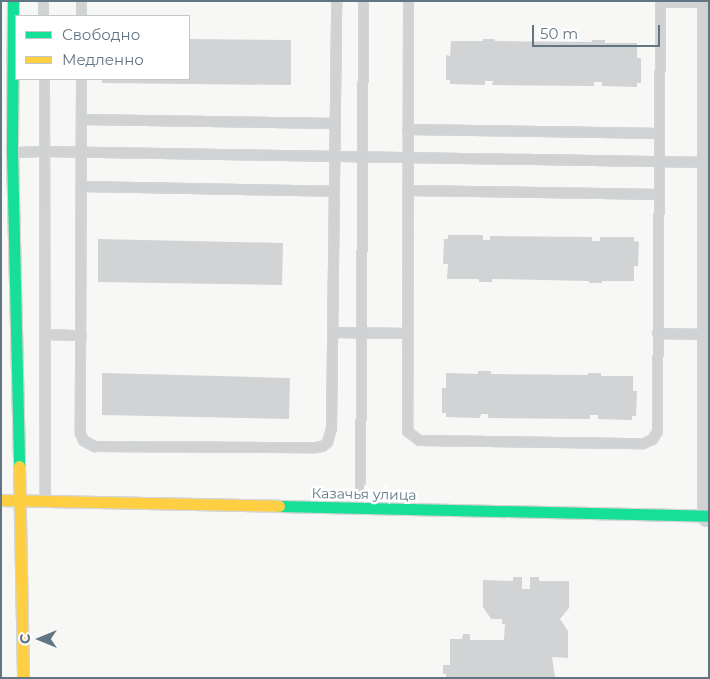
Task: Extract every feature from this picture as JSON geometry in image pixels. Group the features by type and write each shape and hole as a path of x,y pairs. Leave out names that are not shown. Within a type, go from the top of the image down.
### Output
{"street":[{"path":"13,1 7,153 23,678"},
{"path":"706,2 708,516"},
{"name":"Казачья улица","path":"1,500 708,516"}],"lane":[{"path":"43,1 43,15"},
{"path":"81,1 81,15"},
{"path":"81,80 80,433 82,440 94,446 322,446 330,436 336,1"},
{"path":"360,509 363,1"},
{"path":"408,1 407,431 413,438 418,440 643,443 652,438 657,431 660,2 706,2"},
{"path":"44,80 45,501"},
{"path":"81,118 335,122"},
{"path":"408,129 659,133"},
{"path":"7,153 44,151 708,162"},
{"path":"81,186 334,191"},
{"path":"407,190 659,194"},
{"path":"332,332 407,333"},
{"path":"658,333 706,334"},
{"path":"44,334 80,334"}],"building":[{"path":"190,39 291,40 291,85 102,83 102,80 190,80"},
{"path":"483,39 495,39 495,41 592,42 592,40 605,40 605,43 637,43 637,58 641,58 641,83 637,83 637,87 602,86 602,82 594,82 594,86 492,85 493,81 485,81 485,85 450,84 450,80 446,80 446,55 450,56 451,41 483,41"},
{"path":"448,235 483,235 483,240 490,240 490,236 592,237 592,241 600,241 600,237 634,237 634,241 639,242 638,266 634,266 634,281 589,283 589,281 492,279 492,282 479,282 479,279 447,279 448,264 443,264 444,239 448,239"},
{"path":"98,239 283,243 282,285 98,282"},
{"path":"478,371 491,371 491,374 588,375 588,373 601,373 601,376 633,376 633,391 637,391 636,416 632,416 632,420 598,419 598,415 590,415 590,419 488,418 488,414 481,414 480,418 446,417 446,413 442,413 442,388 446,388 446,373 478,374"},
{"path":"102,373 290,378 289,419 102,415"},
{"path":"513,577 522,577 522,589 530,589 530,577 539,577 539,581 569,581 569,608 560,619 568,631 568,658 552,657 555,677 552,678 446,678 446,674 443,674 443,665 450,665 450,639 462,639 463,634 470,634 470,640 504,640 505,624 502,624 502,619 491,619 483,607 483,580 513,581"}],"traffic: fast":[{"path":"13,1 12,152 19,466"},
{"path":"279,506 709,516"}],"traffic: slow":[{"path":"19,466 23,678"},
{"path":"1,500 279,506"}]}
